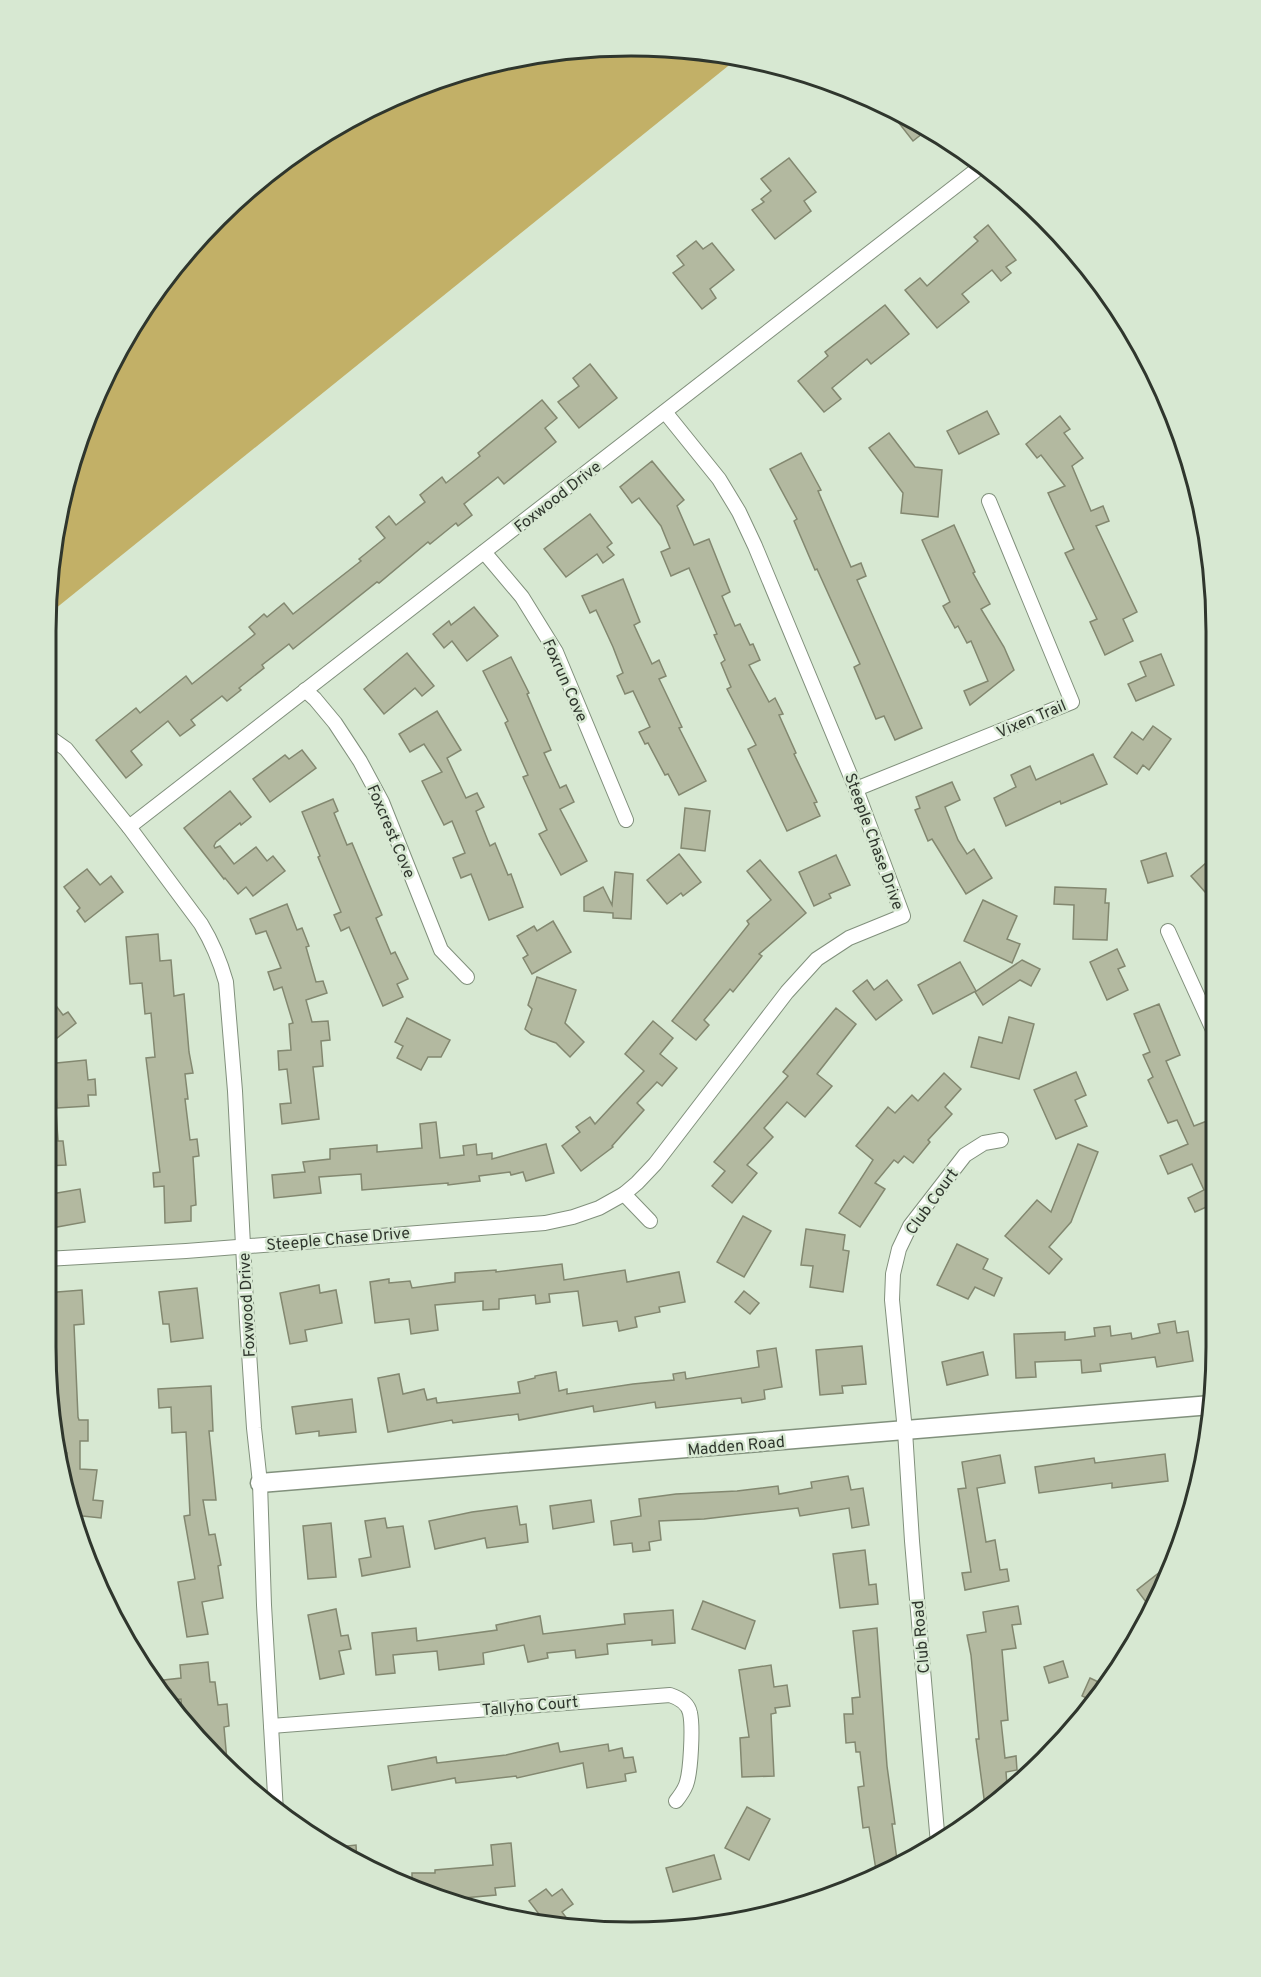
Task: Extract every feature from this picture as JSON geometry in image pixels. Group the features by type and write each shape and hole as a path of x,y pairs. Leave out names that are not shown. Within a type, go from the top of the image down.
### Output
{"street":[{"name":"Foxwood Drive","path":"129,827 976,170"},
{"name":"Steeple Chase Drive","path":"56,1258 545,1222 573,1218 599,1208 624,1194 655,1164 787,992 817,959 849,938 903,916 856,789 739,512 719,479 665,412"},
{"name":"Vixen Trail","path":"856,789 1072,702 989,501"},
{"name":"Foxrun Cove","path":"484,552 522,597 556,652 626,820"},
{"name":"Foxcrest Cove","path":"305,690 334,723 360,761 382,802 441,950 467,977"},
{"name":"Foxwood Drive","path":"56,742 66,749 129,827 201,924 221,964 225,982 235,1091 254,1428 260,1484 275,1799"},
{"path":"1168,931 1206,1015"},
{"name":"Club Court","path":"905,1431 892,1300 893,1274 899,1249 910,1226 965,1155 984,1143 1001,1140"},
{"path":"624,1194 650,1221"},
{"name":"Madden Road","path":"260,1484 1202,1406"},
{"name":"Club Road","path":"905,1431 937,1833"},
{"name":"Tallyho Court","path":"271,1726 670,1695 678,1697 686,1704 690,1713 691,1769 686,1786 676,1801"}],"shaded area":[{"path":"593,57 668,57 730,65 57,608 60,555 75,482 99,410 115,376 152,311 174,280 224,224 280,174 311,152 376,115 410,99 482,75 555,60"}],"building":[{"path":"898,122 921,135 913,141"},
{"path":"789,158 816,192 804,201 811,211 775,239 752,210 764,202 761,199 771,191 761,179"},
{"path":"988,225 1016,260 1006,267 1011,273 1001,281 992,270 962,294 969,302 937,328 905,290 920,278 927,286 978,241 974,237"},
{"path":"696,241 703,249 712,243 734,270 710,289 716,298 702,309 673,273 684,265 677,256"},
{"path":"885,305 909,334 871,364 867,359 832,388 841,399 824,412 798,381 828,356 825,352"},
{"path":"590,364 617,398 579,428 558,402 579,386 573,378"},
{"path":"542,400 557,418 545,428 556,442 504,484 498,477 464,504 472,515 458,526 456,523 430,544 428,542 293,649 289,644 262,665 264,668 227,701 222,696 191,720 195,725 180,736 168,721 131,751 142,765 126,778 96,740 136,708 140,713 186,676 192,684 255,634 249,627 264,614 267,617 284,603 293,614 361,561 359,559 385,538 376,527 389,516 396,525 425,502 420,495 442,477 446,483 480,456 478,453"},
{"path":"987,411 999,434 959,454 947,431"},
{"path":"1060,416 1070,429 1064,433 1083,458 1072,466 1091,511 1103,506 1109,521 1096,526 1137,612 1123,619 1133,641 1105,655 1090,622 1097,619 1065,553 1074,549 1048,493 1065,486 1041,455 1037,458 1026,444"},
{"path":"889,433 915,467 942,470 938,517 901,513 903,493 869,448"},
{"path":"801,453 821,490 818,491 851,567 861,563 866,576 857,580 922,728 895,740 884,716 876,719 854,667 860,664 817,569 815,570 794,521 797,519 770,469"},
{"path":"652,461 684,500 677,506 694,545 709,539 730,592 722,596 735,626 740,624 760,660 749,665 769,702 775,698 783,714 779,715 796,753 794,754 817,802 814,803 820,816 787,831 748,749 756,745 727,689 731,687 721,663 725,660 714,635 717,634 689,568 671,576 661,552 670,548 661,526 639,498 632,503 620,487"},
{"path":"590,514 612,543 607,547 614,555 603,563 597,554 566,577 544,549"},
{"path":"954,525 975,572 973,573 990,604 981,609 1004,647 1014,670 970,705 964,691 988,681 971,641 967,643 958,626 955,628 943,606 950,602 922,540"},
{"path":"623,579 640,622 634,625 652,664 659,660 666,676 659,679 682,727 679,728 706,781 679,795 668,774 665,775 648,743 645,744 639,732 650,727 633,691 625,694 617,676 623,673 613,647 596,610 590,613 582,596"},
{"path":"474,607 498,636 467,661 452,641 444,648 433,634 449,621 451,625"},
{"path":"407,653 434,686 422,696 415,688 384,714 364,689"},
{"path":"1161,654 1174,685 1136,701 1128,684 1146,676 1140,662"},
{"path":"511,657 529,693 527,694 551,750 544,753 560,788 566,785 574,802 560,809 587,861 561,875 539,834 547,830 523,777 528,775 505,723 508,721 483,671"},
{"path":"437,711 461,750 447,758 466,798 477,793 484,807 476,811 490,846 495,843 508,875 511,874 523,907 489,920 471,874 461,878 453,858 465,853 452,821 444,825 422,781 442,772 424,744 410,752 399,734"},
{"path":"1153,726 1171,739 1149,770 1143,765 1137,774 1114,757 1132,732 1143,740"},
{"path":"302,750 316,768 270,802 253,779 285,755 289,759"},
{"path":"1093,754 1107,784 1061,804 1060,801 1006,826 994,798 1016,787 1011,775 1030,766 1036,780"},
{"path":"952,782 960,800 945,807 958,840 967,854 974,849 992,878 966,894 932,839 928,841 915,810 920,808 916,797"},
{"path":"230,791 251,817 216,842 215,848 220,846 234,864 256,847 267,861 273,856 285,871 253,896 246,887 238,894 184,828"},
{"path":"333,799 338,811 334,813 347,845 352,843 382,915 376,918 391,954 395,952 408,979 397,984 403,997 383,1006 349,927 341,931 334,915 341,912 302,812"},
{"path":"685,808 710,811 705,851 681,848"},
{"path":"1166,853 1173,876 1148,883 1141,861"},
{"path":"679,854 701,882 683,896 681,893 667,904 647,880"},
{"path":"836,855 850,885 829,894 831,898 814,906 799,872"},
{"path":"760,860 806,913 759,954 762,956 733,992 730,989 704,1020 709,1025 696,1040 672,1021 749,924 747,921 771,900 747,871"},
{"path":"1206,863 1206,893 1191,876"},
{"path":"87,869 100,885 111,876 123,892 85,922 77,911 80,908 64,887"},
{"path":"615,872 633,874 631,919 613,918 613,913 584,911 584,897 603,887 612,905"},
{"path":"1055,887 1106,889 1105,903 1109,903 1107,940 1073,939 1074,905 1054,904"},
{"path":"983,900 1017,916 1007,939 1020,944 1012,963 964,941"},
{"path":"287,904 297,930 302,928 309,946 306,947 316,982 323,981 327,993 306,1000 312,1022 328,1021 330,1040 321,1041 323,1066 313,1067 319,1119 282,1124 280,1104 291,1103 287,1069 279,1070 278,1051 291,1050 289,1024 293,1023 282,987 274,990 268,972 281,968 266,931 256,934 250,919"},
{"path":"553,921 571,952 532,974 523,958 528,955 517,936 534,926 537,931"},
{"path":"158,934 160,961 171,960 174,996 184,994 193,1073 185,1074 188,1099 185,1099 190,1140 197,1139 199,1156 193,1157 196,1205 191,1206 191,1221 165,1223 164,1186 154,1187 153,1173 160,1172 146,1058 155,1057 151,1013 145,1014 142,983 130,984 126,937"},
{"path":"1117,949 1125,966 1118,969 1128,990 1107,1000 1090,962"},
{"path":"1022,960 1040,969 1031,986 1020,980 983,1005 975,992"},
{"path":"960,962 976,991 933,1014 918,985"},
{"path":"537,977 576,990 565,1023 584,1042 570,1057 556,1043 531,1034 525,1029 532,1009 528,1005"},
{"path":"867,980 874,990 887,980 902,1000 876,1020 853,991"},
{"path":"1159,1004 1180,1055 1166,1061 1194,1126 1206,1121 1206,1207 1195,1212 1188,1198 1204,1190 1192,1164 1168,1174 1160,1156 1188,1144 1177,1120 1168,1123 1148,1080 1153,1077 1143,1055 1150,1052 1134,1014"},
{"path":"56,1006 63,1015 68,1012 76,1023 56,1039"},
{"path":"836,1008 856,1024 817,1074 832,1086 805,1117 787,1102 764,1128 773,1137 747,1165 757,1173 732,1203 712,1186 725,1171 714,1162 788,1076 783,1072"},
{"path":"1009,1017 1034,1024 1019,1079 971,1067 979,1037 1002,1043"},
{"path":"407,1018 450,1040 441,1057 428,1057 421,1070 397,1058 403,1046 395,1042"},
{"path":"653,1021 673,1038 660,1054 677,1068 662,1086 657,1082 637,1103 644,1110 613,1147 581,1171 562,1146 580,1132 576,1127 590,1117 595,1124 644,1071 625,1054"},
{"path":"86,1060 88,1080 95,1079 96,1095 88,1095 89,1106 57,1108 56,1063"},
{"path":"1076,1072 1086,1095 1075,1100 1087,1126 1056,1139 1034,1090"},
{"path":"944,1073 961,1089 945,1107 952,1114 928,1140 930,1142 913,1163 904,1156 898,1163 894,1160 875,1183 885,1189 860,1227 839,1213 873,1160 856,1146 888,1107 895,1113 912,1095 918,1101"},
{"path":"56,1110 58,1141 63,1141 66,1165 56,1166"},
{"path":"436,1122 440,1158 464,1155 463,1146 476,1144 477,1155 492,1153 492,1159 546,1144 554,1173 526,1181 523,1172 511,1175 510,1172 479,1176 480,1181 448,1185 448,1183 362,1190 361,1174 319,1177 321,1193 274,1198 272,1175 305,1172 303,1162 330,1159 330,1149 377,1145 377,1152 422,1148 420,1124"},
{"path":"1078,1144 1098,1152 1071,1222 1049,1247 1062,1259 1049,1274 1005,1236 1037,1200 1051,1212"},
{"path":"80,1189 85,1222 56,1227 56,1193"},
{"path":"743,1216 771,1231 744,1277 717,1262"},
{"path":"806,1229 845,1235 843,1250 849,1251 843,1292 810,1287 813,1266 801,1265"},
{"path":"957,1244 988,1259 983,1269 1002,1278 994,1296 975,1287 968,1299 937,1285"},
{"path":"562,1264 564,1280 625,1270 627,1282 679,1272 685,1302 659,1307 660,1312 635,1317 637,1327 619,1331 617,1321 583,1326 578,1291 549,1294 550,1302 536,1304 535,1295 499,1299 499,1309 483,1310 483,1301 435,1305 438,1330 411,1334 409,1319 375,1323 370,1282 389,1279 389,1283 410,1281 412,1288 455,1282 455,1273 496,1270 496,1272"},
{"path":"319,1285 320,1293 336,1290 342,1323 305,1330 307,1341 290,1344 280,1293"},
{"path":"197,1288 203,1338 171,1342 169,1324 163,1324 159,1292"},
{"path":"82,1290 84,1324 74,1325 78,1417 79,1420 88,1420 88,1441 80,1441 80,1469 97,1470 93,1500 103,1501 101,1518 81,1516 67,1459 60,1422 57,1384 56,1292"},
{"path":"744,1291 759,1303 750,1314 735,1302"},
{"path":"1175,1321 1177,1333 1188,1331 1193,1361 1157,1367 1155,1357 1100,1364 1101,1371 1082,1373 1081,1360 1035,1362 1036,1377 1016,1378 1014,1334 1065,1332 1065,1340 1095,1336 1094,1328 1110,1326 1111,1336 1131,1333 1132,1339 1160,1333 1158,1324"},
{"path":"862,1346 866,1384 842,1386 843,1393 820,1395 816,1350"},
{"path":"776,1348 782,1387 764,1390 765,1399 742,1403 741,1398 656,1408 655,1402 594,1412 593,1406 519,1420 518,1414 453,1423 452,1420 388,1432 378,1378 399,1374 403,1394 424,1389 427,1400 436,1398 437,1403 520,1393 518,1382 556,1372 559,1391 567,1389 567,1394 674,1380 673,1374 685,1372 686,1379 759,1367 757,1351"},
{"path":"983,1352 988,1375 947,1385 942,1362"},
{"path":"211,1386 213,1431 209,1431 216,1500 203,1500 209,1535 215,1534 221,1565 218,1566 223,1598 202,1602 208,1634 187,1637 178,1582 195,1579 184,1516 190,1515 186,1432 172,1433 171,1407 159,1408 158,1389"},
{"path":"352,1399 356,1432 319,1436 319,1431 296,1434 292,1407"},
{"path":"1165,1454 1168,1481 1112,1488 1112,1483 1039,1493 1035,1467 1094,1458 1095,1463"},
{"path":"1000,1455 1005,1483 977,1488 986,1542 995,1540 1000,1570 1007,1569 1009,1581 965,1590 962,1573 971,1572 958,1489 966,1488 962,1462"},
{"path":"848,1476 851,1490 863,1488 869,1525 852,1528 849,1508 800,1516 798,1508 704,1519 659,1521 661,1540 649,1542 650,1550 633,1552 632,1543 614,1545 611,1521 641,1516 639,1499 778,1486 779,1494 812,1488 811,1482"},
{"path":"591,1500 594,1522 553,1529 550,1506"},
{"path":"517,1506 520,1525 526,1524 528,1542 487,1548 485,1538 435,1549 429,1521"},
{"path":"385,1518 387,1528 403,1526 410,1567 362,1576 359,1559 371,1557 365,1521"},
{"path":"331,1523 336,1577 308,1579 303,1526"},
{"path":"865,1550 869,1585 876,1584 878,1604 840,1608 833,1554"},
{"path":"1159,1572 1146,1602 1137,1590"},
{"path":"703,1601 755,1621 745,1649 692,1629"},
{"path":"1018,1606 1021,1624 1012,1625 1016,1648 1002,1650 1008,1720 1001,1721 1005,1758 1016,1756 1017,1770 1006,1772 1007,1782 984,1800 976,1739 979,1739 971,1655 967,1635 986,1632 983,1612"},
{"path":"336,1609 341,1636 348,1635 351,1649 339,1651 344,1674 320,1679 308,1615"},
{"path":"673,1610 675,1643 652,1645 652,1640 607,1644 608,1654 576,1658 575,1650 547,1653 548,1658 528,1662 524,1645 483,1653 484,1664 439,1670 437,1651 393,1655 395,1673 376,1675 372,1633 416,1628 417,1641 497,1630 496,1625 540,1616 543,1634 625,1624 624,1614"},
{"path":"877,1628 896,1856 875,1866 869,1827 863,1828 858,1787 864,1786 860,1752 856,1752 855,1742 846,1743 844,1714 853,1714 852,1698 860,1697 853,1631"},
{"path":"1063,1661 1068,1677 1049,1683 1044,1667"},
{"path":"208,1662 210,1682 215,1682 218,1705 227,1704 229,1726 224,1727 227,1755 182,1706 181,1699 176,1699 164,1683 164,1680 181,1678 180,1665"},
{"path":"771,1665 774,1687 787,1685 790,1706 775,1708 776,1713 771,1714 774,1776 742,1777 740,1738 749,1737 739,1670"},
{"path":"1090,1678 1098,1682 1086,1698 1082,1696"},
{"path":"558,1743 560,1752 608,1744 609,1751 622,1748 624,1758 633,1757 636,1772 625,1774 626,1781 587,1788 583,1763 517,1778 516,1776 456,1783 455,1778 392,1790 388,1766 436,1757 437,1763 506,1755"},
{"path":"747,1807 770,1819 749,1860 725,1848"},
{"path":"511,1843 515,1886 495,1888 496,1895 468,1898 412,1879 412,1873 435,1873 435,1870 493,1865 491,1845"},
{"path":"356,1845 356,1851 347,1846"},
{"path":"714,1855 721,1879 673,1892 666,1868"},
{"path":"546,1889 552,1896 562,1889 573,1904 562,1912 566,1918 539,1914 529,1901"}]}
